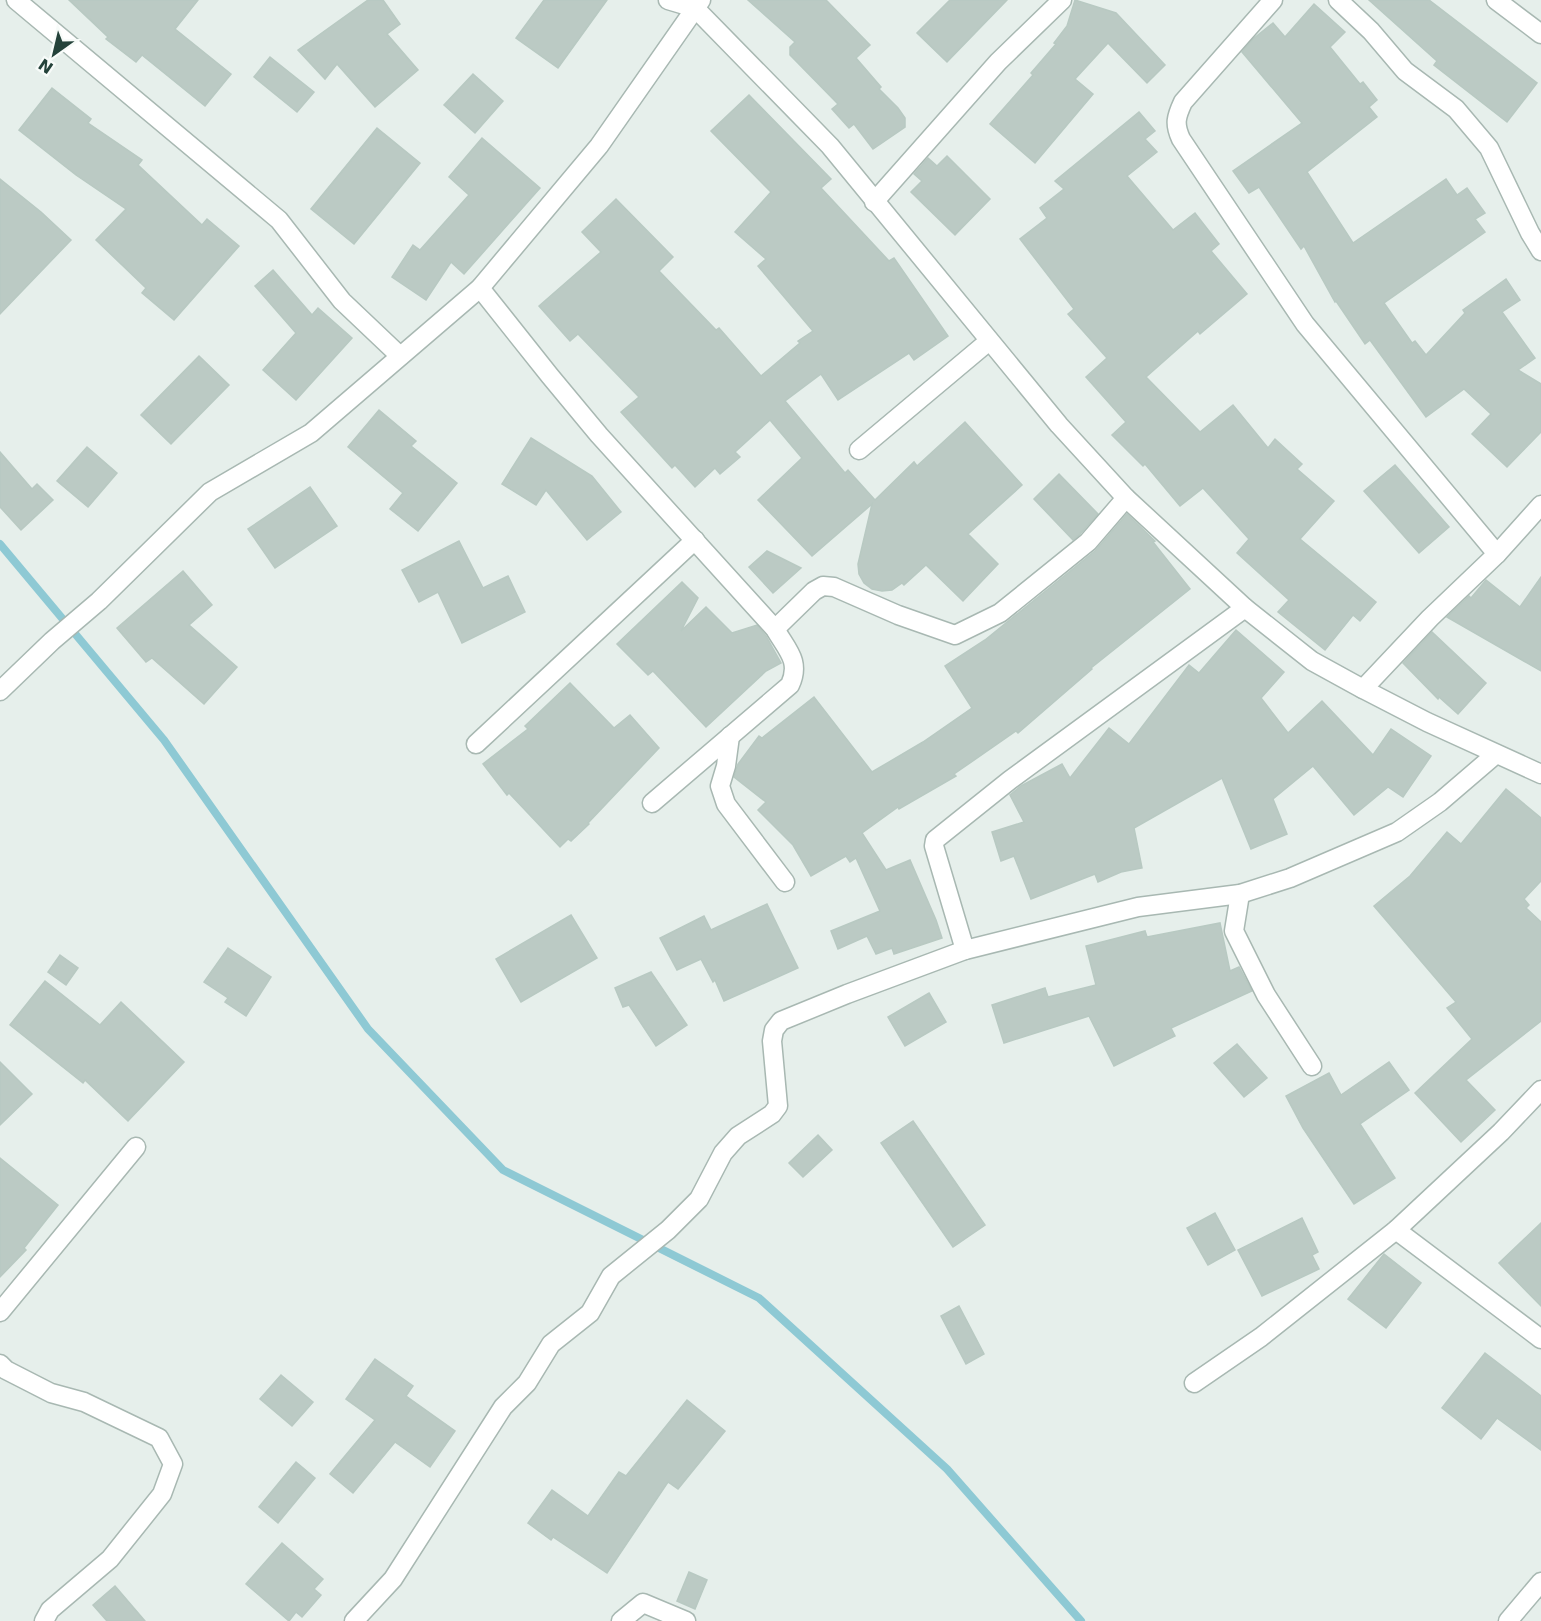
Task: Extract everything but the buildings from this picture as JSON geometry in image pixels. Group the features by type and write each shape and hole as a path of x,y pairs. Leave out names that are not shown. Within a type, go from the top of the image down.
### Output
{"street":[{"path":"668,0 698,4 830,146 1059,425 1126,498 1245,608 1312,661 1363,690 1541,774"},
{"path":"874,202 998,62 1062,0"},
{"path":"1274,0 1183,102 1178,114 1177,130 1305,324 1497,554"},
{"path":"1338,0 1405,70 1456,109 1489,148 1541,251"},
{"path":"1496,0 1541,34"},
{"path":"26,3 279,220 342,301 400,356"},
{"path":"0,691 52,641 99,601 210,492 311,433 480,288 599,146 698,4"},
{"path":"480,288 599,435 775,629 793,658 795,673 790,685 652,803"},
{"path":"859,450 989,341"},
{"path":"775,629 814,591 823,586 834,587 898,615 955,635 1000,613 1088,542 1126,498"},
{"path":"1363,690 1430,618 1497,554 1541,505"},
{"path":"476,744 695,540"},
{"path":"965,951 934,846 935,840 1010,780 1245,608"},
{"path":"730,736 726,766 720,786 726,804 784,882"},
{"path":"354,1621 393,1579 503,1407 527,1383 551,1344 590,1313 611,1276 668,1230 699,1199 723,1153 738,1136 772,1114 778,1106 772,1041 774,1030 782,1022 847,994 965,951 1138,907 1240,894 1290,878 1397,832 1440,802 1496,754"},
{"path":"1240,894 1234,931 1266,995 1312,1066"},
{"path":"1194,1383 1262,1337 1396,1230 1501,1132 1541,1090"},
{"path":"0,1312 136,1147"},
{"path":"1396,1230 1541,1339"},
{"path":"0,1365 51,1393 84,1402 159,1438 173,1464 162,1494 110,1559 50,1610 44,1621"},
{"path":"1508,1621 1541,1582"},
{"path":"621,1621 644,1603 686,1621"}],"waterway":[{"path":"0,544 164,740 368,1029 503,1170 759,1298 947,1469 1081,1621"}]}
